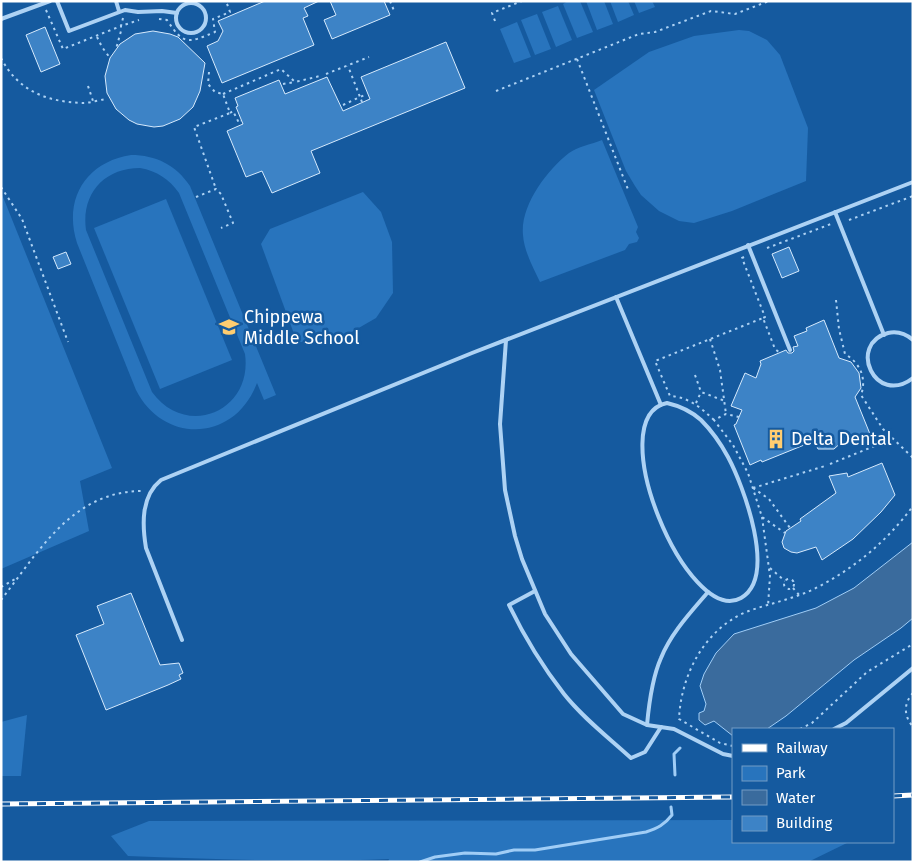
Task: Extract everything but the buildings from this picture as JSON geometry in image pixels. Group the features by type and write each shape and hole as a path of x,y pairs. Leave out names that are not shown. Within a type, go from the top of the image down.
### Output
{"lane":[{"path":"1,19 50,1"},
{"path":"57,1 69,31 119,11 177,13"},
{"path":"116,1 119,11"},
{"path":"185,4 194,4 202,8 206,16 201,29 188,32 180,28 177,13 185,4"},
{"path":"182,640 146,548 144,518 150,491 161,480 616,296 913,182"},
{"path":"835,212 884,335"},
{"path":"748,245 790,350"},
{"path":"616,296 661,404"},
{"path":"913,340 900,333 894,332 884,335 876,340 869,350 868,363 872,375 877,380 888,385 901,385 913,378"},
{"path":"506,340 500,424 504,480 514,536 534,592 545,614 571,654 623,714 647,726 674,729 723,754 732,756"},
{"path":"667,403 682,407 700,420 716,438 728,457 738,479 752,523 757,554 756,573 751,590 746,595 733,601 721,600 708,592 684,566 670,543 657,516 646,478 643,447 645,425 652,410 661,404 667,403"},
{"path":"534,592 510,605 523,634 564,694 631,758 645,752 661,728"},
{"path":"647,726 653,684 660,658 672,636 708,592"},
{"path":"836,728 846,723 913,668"}],"path":[{"path":"157,19 168,20 180,36 187,41 193,41 215,32 213,19 230,12 226,1"},
{"path":"390,1 395,13"},
{"path":"495,21 492,13 522,1"},
{"path":"496,91 639,34 655,32 711,11 735,14 769,1"},
{"path":"116,49 125,10"},
{"path":"121,26 144,19"},
{"path":"97,36 110,58"},
{"path":"326,74 369,57"},
{"path":"1,58 18,82 37,95 83,103 106,99"},
{"path":"577,59 629,192"},
{"path":"348,66 362,102"},
{"path":"209,72 208,84 215,92 223,94 281,69 295,82"},
{"path":"283,84 320,76"},
{"path":"88,86 93,101"},
{"path":"223,94 230,113"},
{"path":"343,105 367,94"},
{"path":"221,228 233,223 221,194 216,189 194,127 233,111 239,123 242,122"},
{"path":"1,187 22,219 68,342"},
{"path":"196,197 216,189"},
{"path":"849,220 913,196"},
{"path":"767,248 831,224"},
{"path":"744,257 742,258 765,317 763,318 775,349 780,353"},
{"path":"836,300 839,329 845,354 859,366 863,377 862,396 875,418 892,439 913,458"},
{"path":"670,396 655,360 763,318"},
{"path":"710,339 720,370 726,414"},
{"path":"695,375 702,392 725,401"},
{"path":"696,404 702,392"},
{"path":"739,417 726,414 714,420 737,452 754,488 762,517 769,566 768,606"},
{"path":"830,464 892,439"},
{"path":"754,488 825,466"},
{"path":"754,488 769,499 790,528"},
{"path":"1,600 55,532 85,506 110,496 136,491 150,491"},
{"path":"732,746 720,743 679,719 684,685 694,662 702,650 720,629 744,613 800,596 834,578 864,558 888,537 913,506"},
{"path":"762,517 785,533"},
{"path":"769,566 786,581"},
{"path":"1,587 19,577"},
{"path":"786,581 792,580 794,585 792,588"},
{"path":"786,581 784,587 792,588 800,596"},
{"path":"802,728 812,723 867,672 913,644"},
{"path":"913,693 909,698 906,708 907,719 913,727"}],"green space":[{"path":"568,1 580,1 593,32 577,38 563,4"},
{"path":"586,1 604,1 613,24 597,30"},
{"path":"610,1 628,1 634,15 618,22"},
{"path":"634,1 652,1 655,7 639,13"},
{"path":"558,6 572,40 556,47 542,12"},
{"path":"537,14 551,49 535,55 521,20"},
{"path":"517,22 531,57 514,63 500,29"},
{"path":"739,30 749,31 767,40 780,55 808,128 806,181 732,211 694,223 679,221 659,211 641,195 635,186 626,171 594,90 649,52 694,36"},
{"path":"602,140 638,227 636,232 639,238 637,242 629,244 625,250 540,282 527,253 523,235 523,224 530,201 552,169 569,153 580,147"},
{"path":"140,155 157,159 172,167 190,186 276,395 264,400 257,383 247,402 233,417 216,426 199,429 181,428 164,420 148,408 136,390 77,243 73,227 73,212 76,198 82,185 90,174 115,159","holes":["140,168 162,176 179,193 245,354 245,374 239,391 228,404 214,412 198,416 182,414 166,406 152,392 86,230 85,217 87,205 91,195 98,186 106,178 116,173 127,169"]},
{"path":"1,192 112,468 80,481 89,531 1,569"},
{"path":"363,192 381,212 392,242 393,293 376,318 343,337 320,342 297,342 261,244 270,229"},
{"path":"166,199 232,360 160,389 94,228"},
{"path":"27,715 21,776 1,776 1,722"},
{"path":"732,820 732,843 847,843 808,862 388,862 389,859 291,861 128,856 111,836 149,821"}],"water":[{"path":"913,542 913,618 901,628 854,660 786,716 768,728 732,728 732,735 714,721 705,725 699,720 699,713 704,711 706,704 700,686 704,674 716,653 734,634 816,608 854,588"}],"waterway":[{"path":"675,775 674,754 680,748"},
{"path":"420,862 435,857 465,853 496,854 514,850 535,850 646,832 657,828 666,821 672,815 671,807"}],"railway":[{"path":"894,796 913,795"},
{"path":"1,804 732,797"}],"place":[{"name":"Chippewa Middle School","path":"229,327"},
{"name":"Delta Dental","path":"776,439"}]}
